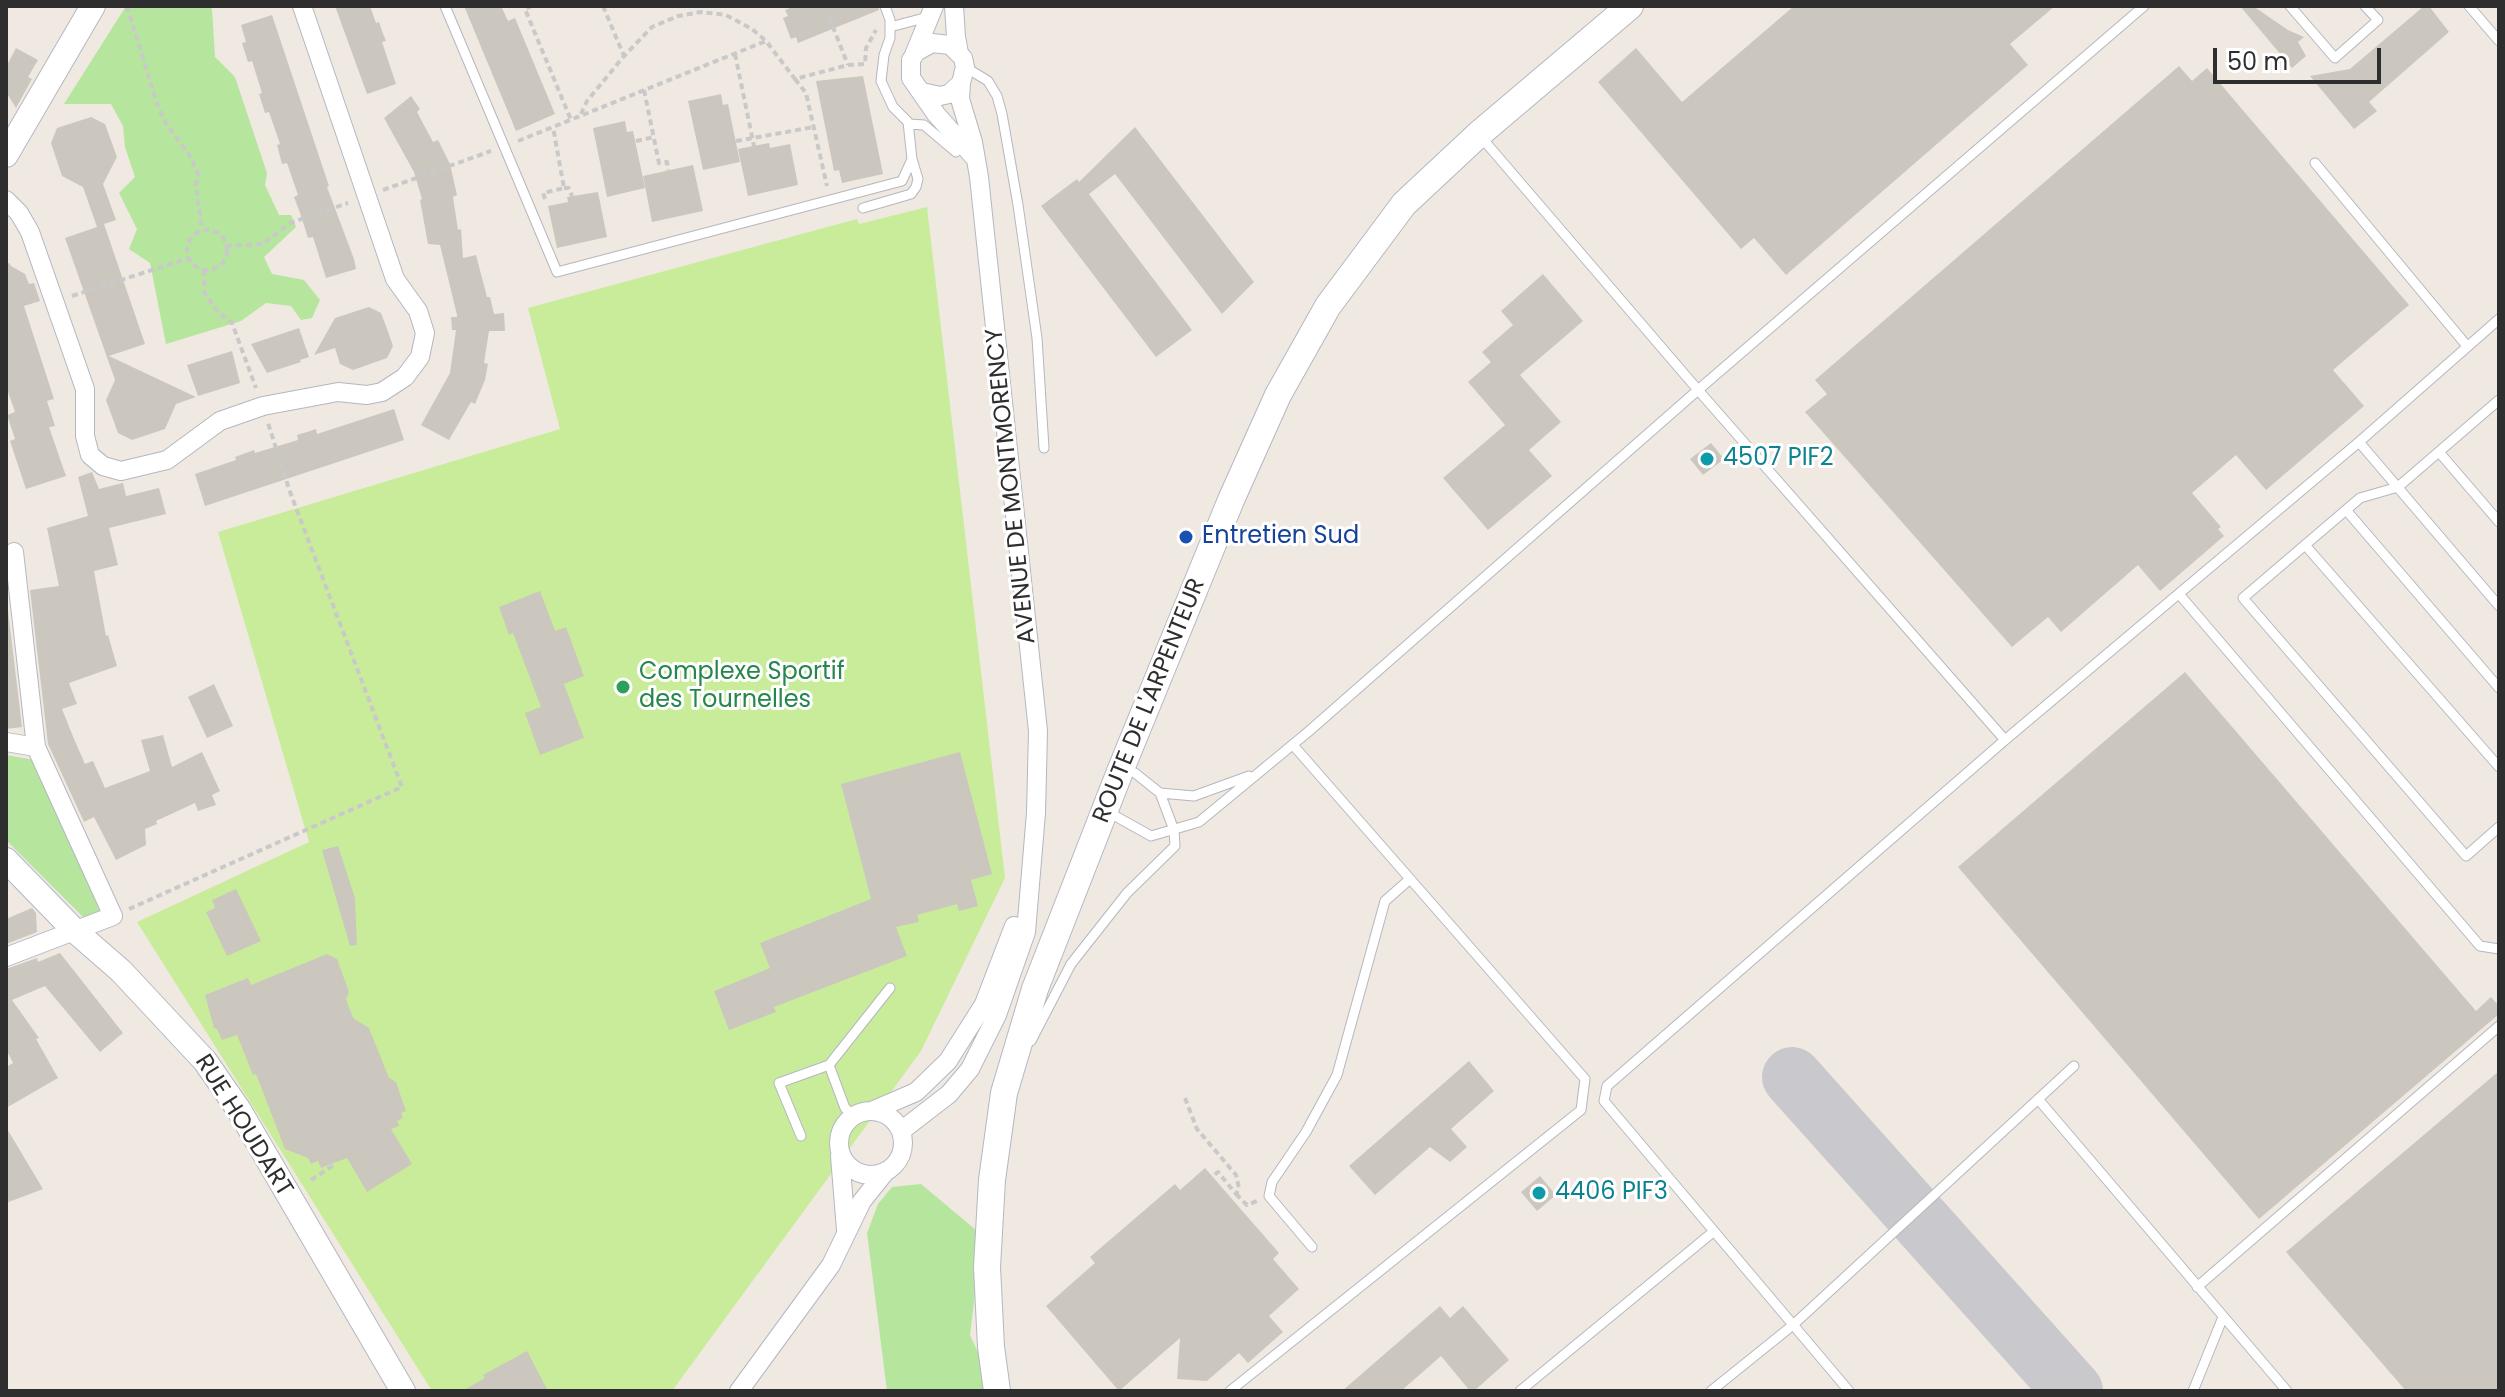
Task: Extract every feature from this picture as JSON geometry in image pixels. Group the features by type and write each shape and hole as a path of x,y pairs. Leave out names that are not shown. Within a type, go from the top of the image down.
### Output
{"main road":[{"name":"ROUTE DE L'ARPENTEUR","path":"997,1391 991,1347 987,1267 992,1180 1004,1093 1035,989 1121,769 1231,500 1278,395 1328,306 1404,204 1479,134 1630,6"}],"street":[{"path":"6,155 93,6"},
{"path":"6,200 19,213 30,232 85,389 85,436 90,455 103,466 121,471 167,460 220,421 263,406 338,392 367,395 382,392 405,377 420,357 425,333 418,311 395,279 302,6"},
{"name":"AVENUE DE MONTMORENCY","path":"901,1131 949,1094 970,1069 997,1015 1026,932 1036,813 1038,731 981,193 973,142 960,99 962,68 954,6"},
{"path":"931,12 913,57 911,78 936,114 975,159"},
{"path":"913,57 923,46 932,43 950,45 962,68 949,94 940,96 922,92"},
{"path":"6,957 113,916 36,747 14,552"},
{"path":"6,742 36,747"},
{"name":"AVENUE DE MONTMORENCY","path":"874,1110 916,1092 948,1061 984,1004 1013,933 1036,813"},
{"name":"RUE HOUDART","path":"6,860 75,931 121,971 205,1061 239,1110 403,1391"},
{"path":"739,1391 831,1265 846,1235 862,1201 901,1153 901,1131 888,1115 874,1110 853,1115 840,1131 838,1148 846,1200 846,1235"},
{"path":"840,1153 849,1167 862,1174 886,1171"}],"lane":[{"path":"445,6 557,272 902,181 912,159"},
{"path":"1105,810 1151,836 1199,822 1293,745 1698,390 2144,6"},
{"path":"2290,6 2335,58 2378,20 2365,6"},
{"path":"2469,6 2499,41"},
{"path":"863,208 911,194 918,179 912,159 909,124 893,107 881,81 890,38 886,7"},
{"path":"890,24 931,12"},
{"path":"962,68 988,81 997,96 1002,114 1037,338 1044,448"},
{"path":"909,124 924,125 956,152"},
{"path":"1479,134 1698,390 2005,740"},
{"path":"2315,163 2467,346"},
{"path":"1849,1391 1604,1101 1607,1086 2005,740 2359,442 2499,319"},
{"path":"2499,400 2398,487 2360,498 2243,598 2466,856 2499,827"},
{"path":"2359,442 2499,606"},
{"path":"2439,452 2499,522"},
{"path":"2346,510 2499,688"},
{"path":"2305,545 2499,767"},
{"path":"2179,594 2480,946 2499,949"},
{"path":"1230,1391 1581,1110 1585,1079 1293,745"},
{"path":"1004,1093 1071,964 1127,893 1175,846 1174,830 1160,793 1135,773 1121,769"},
{"path":"1160,793 1194,796 1256,773"},
{"path":"1312,1247 1269,1196 1272,1182 1306,1132 1337,1075 1385,901 1410,879"},
{"path":"801,1136 779,1083 829,1065 890,988"},
{"path":"2197,1287 2499,1026"},
{"path":"829,1065 845,1108 853,1115"},
{"path":"1711,1391 1793,1325 2074,1066"},
{"path":"2038,1099 2287,1391"},
{"path":"1520,1391 1713,1232"},
{"path":"2193,1391 2223,1317"}],"path":[{"path":"127,6 157,104 198,174 196,185 202,229"},
{"path":"532,6 525,9 571,120"},
{"path":"603,6 624,56"},
{"path":"580,116 587,101 652,27 698,9 726,15 752,29 766,41 806,93 830,200"},
{"path":"829,17 848,65"},
{"path":"795,79 848,65 865,64 871,35 880,24 890,24"},
{"path":"226,246 263,244 290,223 503,147 766,41"},
{"path":"735,54 755,151"},
{"path":"822,72 825,80"},
{"path":"644,90 659,163 667,162 668,170"},
{"path":"553,127 564,188"},
{"path":"736,141 814,127"},
{"path":"636,141 654,137"},
{"path":"530,210 546,206 543,193 569,188 572,196"},
{"path":"113,916 402,787 290,492 232,323 218,312 205,294 204,270 189,258 187,246 195,232 202,229 224,237 228,252 220,266 204,270"},
{"path":"55,301 189,258"},
{"path":"1185,1098 1197,1129 1236,1175 1239,1188 1236,1194"},
{"path":"311,1180 334,1165"},
{"path":"1213,1176 1218,1172 1247,1205 1269,1196"}],"green space":[{"path":"126,6 208,6 212,9 215,57 235,77 267,173 265,185 279,215 291,215 296,227 264,257 272,274 304,280 320,300 312,318 301,320 291,306 266,303 241,321 166,344 150,263 129,249 137,229 119,193 135,177 125,147 123,126 111,104 64,104"},
{"name":"Complexe Sportif des Tournelles","path":"927,207 1005,878 921,1051 672,1391 432,1391 137,922 309,842 218,532 560,429 528,308 857,219 859,224"},
{"path":"6,755 34,760 106,912 84,918 6,840"},
{"path":"921,1184 982,1235 970,1335 992,1391 887,1391 867,1233 878,1204 892,1187"}],"building":[{"path":"335,6 370,6 386,41 382,42 396,84 367,94"},
{"path":"464,6 501,6 508,21 515,18 555,114 516,131"},
{"path":"795,6 878,6 879,10 798,43 796,37 791,39 783,18 788,16 785,10"},
{"path":"1794,6 2055,6 2010,44 2028,65 1786,275 1754,238 1741,249 1598,82 1636,48 1682,102"},
{"path":"2240,6 2253,6 2304,37 2298,42 2306,56 2292,68"},
{"path":"2424,6 2429,6 2449,32 2369,102 2377,111 2354,129 2310,76 2350,69"},
{"path":"272,15 327,187 354,259 356,269 326,278 313,237 308,238 294,197 298,195 287,163 282,164 277,145 280,144 269,112 265,113 252,61 248,62 242,43 246,42 241,25"},
{"path":"16,48 38,60 28,77 32,79 16,108 6,92 6,67"},
{"path":"2179,66 2192,81 2207,68 2409,305 2333,370 2364,406 2266,490 2236,455 2192,493 2221,527 2218,529 2224,536 2160,591 2138,565 2061,632 2048,617 2012,647 1805,412 1827,394 1815,380"},
{"path":"863,76 883,174 842,183 839,170 834,171 816,81"},
{"path":"721,94 723,105 728,104 740,162 703,170 688,101"},
{"path":"411,96 420,109 417,112 433,142 438,140 450,164 457,195 453,197 458,230 461,229 463,258 476,255 494,314 504,313 505,331 489,331 485,380 475,404 471,402 449,440 421,425 450,373 456,330 452,330 451,317 457,315 440,245 428,244 422,199 414,172 384,118"},
{"path":"91,117 105,124 117,157 103,184 116,220 104,224 145,344 109,356 196,397 176,404 165,429 132,440 118,433 106,400 115,380 65,238 97,227 83,187 62,176 51,143 57,128"},
{"path":"625,121 627,132 633,131 645,188 607,197 593,128"},
{"path":"1135,127 1254,282 1222,314 1115,174 1089,194 1192,330 1156,357 1041,206 1077,179 1079,182"},
{"path":"769,143 770,148 790,144 798,185 748,196 738,149"},
{"path":"693,165 703,211 652,222 643,176"},
{"path":"598,192 607,237 557,248 548,206 568,202 567,197"},
{"path":"6,264 25,274 29,284 34,283 40,301 24,306 54,399 47,401 55,426 49,427 66,476 26,489 10,441 15,439 7,415 15,412 6,386"},
{"path":"1543,274 1583,321 1520,375 1561,422 1529,450 1552,476 1488,530 1443,478 1505,425 1468,382 1491,362 1482,352 1513,325 1501,311"},
{"path":"369,307 381,313 386,326 393,346 387,358 353,370 340,364 335,348 314,355 335,318"},
{"path":"299,328 309,357 267,373 251,344"},
{"path":"232,351 240,383 198,396 187,365"},
{"path":"394,409 404,440 205,506 195,474 236,460 235,457 254,450 255,453 298,440 297,435 316,429 317,434"},
{"name":"4507 PIF2","path":"1711,443 1724,459 1703,475 1690,459"},
{"path":"92,472 99,489 123,483 126,496 159,488 166,514 109,528 118,565 94,571 106,636 117,666 69,683 77,704 62,709 74,739 85,764 93,761 105,788 150,771 141,740 163,735 172,767 202,752 220,791 212,795 216,805 198,811 195,803 156,821 157,824 145,829 146,845 116,860 94,817 84,822 48,744 30,590 59,586 47,528 88,516 78,477"},
{"path":"540,591 555,631 566,627 584,676 564,684 584,738 540,755 525,713 541,707 513,633 509,635 499,607"},
{"path":"6,594 22,727 6,729"},
{"path":"2185,672 2476,1011 2491,997 2499,1006 2499,1014 2259,1219 1958,867"},
{"path":"214,684 233,726 207,738 188,697"},
{"path":"960,752 992,874 971,880 978,906 959,911 957,904 917,915 919,922 896,927 907,956 774,1007 776,1012 729,1030 714,991 770,968 760,943 871,899 841,784"},
{"path":"338,846 355,898 357,945 350,946 322,850"},
{"path":"236,889 261,941 227,956 206,912 215,908 212,900"},
{"path":"32,908 36,913 37,932 6,944 6,919"},
{"path":"60,953 123,1033 100,1052 45,986 12,1000 39,1038 36,1039 58,1078 6,1108 6,1067 13,1063 6,1049 6,969"},
{"path":"327,954 337,959 349,992 346,999 353,1018 369,1028 389,1078 396,1082 406,1111 401,1113 403,1118 397,1121 399,1126 391,1129 412,1164 367,1192 347,1158 321,1168 318,1161 311,1164 308,1158 285,1149 237,1035 222,1040 214,1028 205,995 248,978 251,985"},
{"path":"1469,1061 1494,1091 1451,1129 1467,1147 1450,1162 1430,1147 1375,1195 1349,1166"},
{"path":"2499,1071 2499,1391 2406,1391 2286,1252"},
{"path":"6,1127 43,1189 6,1203"},
{"path":"1205,1168 1279,1253 1273,1259 1299,1289 1269,1316 1283,1332 1248,1363 1239,1353 1207,1381 1177,1379 1180,1338 1119,1391 1046,1306 1095,1263 1090,1257 1175,1184 1180,1190"},
{"name":"4406 PIF3","path":"1540,1176 1556,1195 1537,1211 1521,1192"},
{"path":"1440,1306 1450,1318 1463,1306 1509,1360 1474,1391 1470,1391 1441,1356 1401,1391 1342,1391"},
{"path":"527,1351 548,1391 462,1391 485,1378 483,1375"}],"taxiway":[{"path":"1792,1077 2073,1391"}],"place":[{"name":"4507 PIF2","path":"1707,459"},
{"name":"Entretien Sud","path":"1186,537"},
{"name":"Complexe Sportif des Tournelles","path":"623,687"},
{"name":"4406 PIF3","path":"1539,1193"}]}
